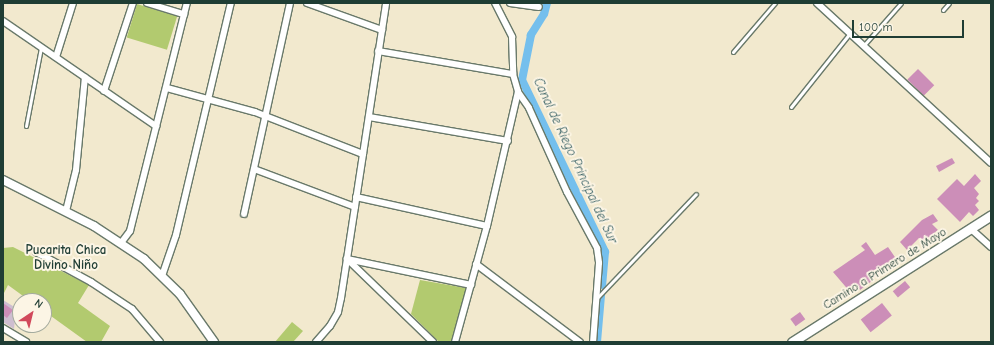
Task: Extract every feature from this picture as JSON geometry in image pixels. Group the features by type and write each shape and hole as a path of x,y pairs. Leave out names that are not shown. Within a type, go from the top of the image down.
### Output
{"main road":[{"name":"Camino a Primero de Mayo","path":"792,342 991,216"}],"street":[{"path":"56,57 74,3"},
{"path":"104,91 133,3"},
{"path":"147,3 184,14"},
{"path":"121,243 130,231 167,88 187,3"},
{"path":"162,276 176,235 231,3"},
{"path":"244,214 290,3"},
{"path":"307,3 382,30"},
{"path":"316,342 338,312 386,3"},
{"path":"495,3 512,37 513,74 518,92 529,108 567,192 594,239 599,263 593,342"},
{"path":"510,3 538,7"},
{"path":"817,3 991,163"},
{"path":"3,21 156,126"},
{"path":"378,51 513,74"},
{"path":"66,211 76,170 85,77"},
{"path":"167,88 265,116 363,154"},
{"path":"455,342 487,226 508,141 518,92"},
{"path":"369,116 508,141"},
{"path":"254,168 355,207"},
{"path":"3,180 66,211 121,243 162,276 197,316 214,342"},
{"path":"356,197 487,226"},
{"path":"971,229 991,247"},
{"path":"36,252 91,282 132,309 160,342"},
{"path":"347,259 471,285"},
{"path":"347,259 433,342"},
{"path":"476,264 580,342"},
{"path":"3,328 26,342"},
{"path":"12,342 16,336"}],"lane":[{"path":"733,52 775,3"},
{"path":"864,45 901,3"},
{"path":"943,10 949,3"},
{"path":"792,107 850,33"},
{"path":"26,126 41,47"},
{"path":"596,298 696,194"}],"shaded area":[{"path":"3,300 12,306 12,328 3,322"}],"green space":[{"path":"137,4 177,16 167,50 127,37"},
{"path":"13,247 89,285 78,303 110,326 101,342 87,342 52,317 52,293 19,293 8,285 3,295 3,248"},
{"path":"420,280 466,288 457,330 451,342 439,342 411,314"},
{"path":"292,322 303,331 293,342 275,342"}],"building":[{"path":"918,69 934,85 924,96 907,80"},
{"path":"952,158 955,163 939,172 936,166"},
{"path":"975,174 981,181 974,188 979,194 976,198 979,201 975,205 979,210 973,216 969,212 960,222 937,199 957,179 964,186"},
{"path":"933,214 938,221 932,224 938,230 923,242 919,238 907,250 900,242 922,220"},
{"path":"866,242 875,255 888,247 899,263 871,279 872,281 860,290 858,287 851,293 833,272 865,250 861,246"},
{"path":"905,281 910,287 898,297 893,291"},
{"path":"3,303 12,309 12,311 7,318 3,315"},
{"path":"882,303 892,316 871,332 861,320"},
{"path":"800,312 805,319 796,326 790,319"}],"waterway":[{"name":"Canal de Riego Principal del Sur","path":"547,3 544,14 531,35 522,80 605,252 602,285"},
{"name":"Canal de Riego Principal del Sur","path":"597,342 601,295"}],"district":[{"name":"Pucarita Chica Divino Niño","path":"66,258"}]}
